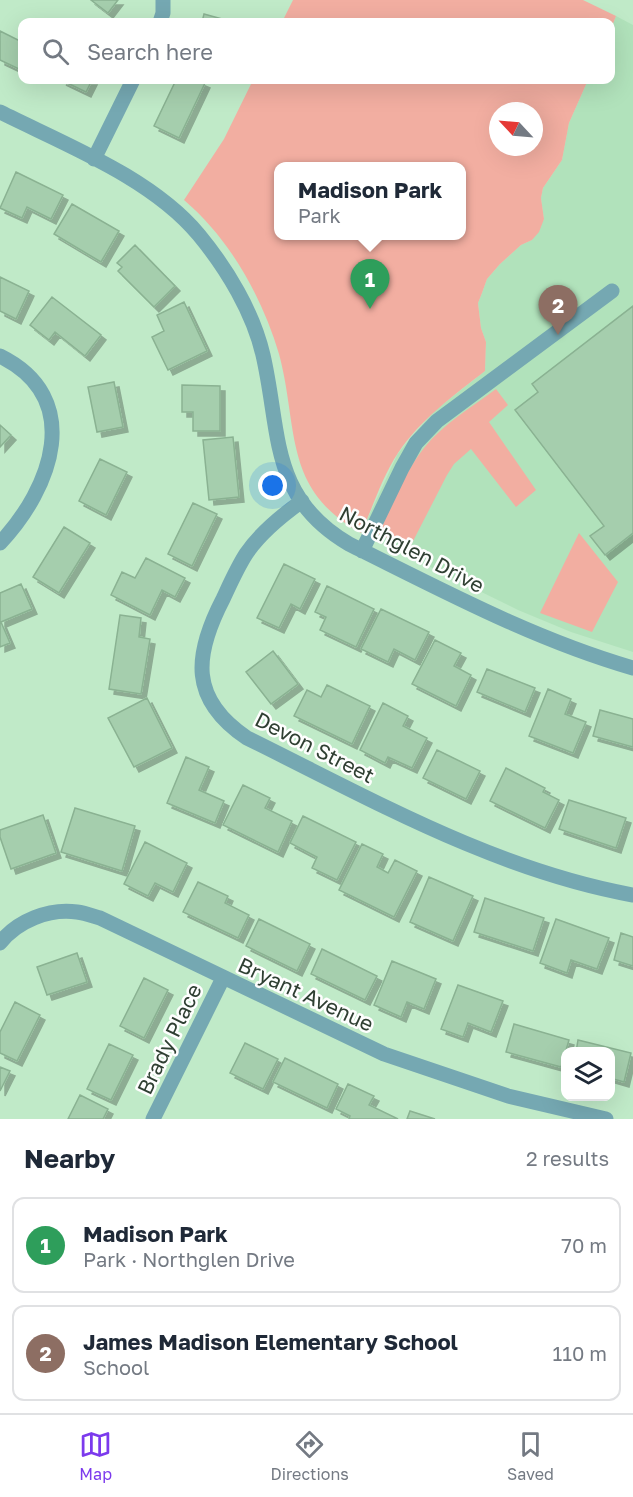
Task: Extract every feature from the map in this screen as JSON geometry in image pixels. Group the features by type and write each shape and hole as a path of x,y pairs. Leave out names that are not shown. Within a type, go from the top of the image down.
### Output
{"street":[{"path":"161,18 163,0"},
{"path":"94,159 132,84"},
{"name":"Northglen Drive","path":"0,112 122,172 180,214 200,236 236,289 263,353 282,465 290,484 313,517 330,533 526,631 597,658 633,668"},
{"path":"362,551 416,443 437,420 612,291"},
{"path":"0,356 17,365 33,378 45,396 51,415 53,434 43,476 25,514 0,543"},
{"name":"Devon Street","path":"302,501 259,537 245,555 206,635 202,657 203,679 218,713 230,726 247,738 427,827 482,850 579,883 633,895"},
{"name":"Bryant Avenue","path":"0,943 20,925 57,911 77,912 100,918 343,1036 421,1068 508,1096 606,1119"},
{"name":"Brady Place","path":"153,1119 223,978"}],"shaded area":[{"path":"293,0 583,0 616,16 615,19 284,18"},
{"path":"616,16 633,25 633,652 571,632 518,610 361,533 397,455 433,412 485,371 486,342 481,328 478,303 487,279 521,245 532,240 544,219 541,198 543,188 562,160 569,123 586,84 615,84"},
{"path":"251,84 586,84 569,123 562,160 543,188 541,198 544,219 539,232 532,240 521,245 487,279 478,303 481,328 486,342 485,371 438,409 407,441 387,472 361,533 336,516 318,497 306,477 298,455 285,381 272,333 254,291 242,270 216,232 184,200 224,139"},
{"path":"496,389 508,405 489,422 536,490 516,507 471,449 454,464 447,475 410,547 378,534 404,479 424,448 449,424"},
{"path":"579,533 618,582 592,632 540,613"}],"building":[{"path":"91,0 118,0 108,13"},
{"path":"204,14 218,18 203,18"},
{"path":"0,31 18,40 18,69 0,60"},
{"path":"69,84 90,84 86,92"},
{"path":"174,84 205,84 179,138 154,126"},
{"path":"16,172 63,195 51,219 27,207 22,218 0,208"},
{"path":"72,204 119,231 101,262 54,234"},
{"path":"135,245 175,286 154,307 118,271 122,267 117,263"},
{"path":"0,277 29,291 16,319 0,311"},
{"path":"52,297 101,335 85,356 55,332 49,340 30,325"},
{"path":"184,302 207,351 168,370 152,337 164,331 157,315"},
{"path":"633,306 633,533 605,555 590,536 604,526 515,410 538,392 532,384"},
{"path":"114,382 123,427 97,432 88,387"},
{"path":"182,385 220,386 220,431 193,431 193,412 182,412"},
{"path":"0,425 11,435 0,447"},
{"path":"233,437 239,497 209,500 203,440"},
{"path":"100,459 127,472 106,515 79,501"},
{"path":"193,503 217,514 192,566 168,554"},
{"path":"64,527 90,543 59,593 33,577"},
{"path":"146,558 185,578 175,597 162,590 150,615 111,595 122,572 135,578"},
{"path":"284,564 315,579 300,609 291,604 279,628 257,618"},
{"path":"21,584 32,609 1,622 10,643 0,647 0,593"},
{"path":"327,586 374,609 356,647 320,630 326,617 315,612"},
{"path":"381,609 429,632 415,660 394,649 388,662 361,649"},
{"path":"120,615 141,618 139,637 150,639 141,694 109,689"},
{"path":"435,640 461,653 454,666 471,675 456,706 412,684"},
{"path":"273,651 298,684 271,704 246,672"},
{"path":"487,669 535,688 525,712 477,692"},
{"path":"327,685 370,706 352,744 294,716 307,690 321,697"},
{"path":"548,689 571,699 565,714 586,722 573,753 529,736"},
{"path":"147,698 172,748 134,767 108,718"},
{"path":"383,703 408,716 403,726 427,738 412,768 388,757 385,763 360,750"},
{"path":"600,710 633,719 633,747 593,736"},
{"path":"437,750 480,771 466,799 423,778"},
{"path":"186,757 209,767 199,790 224,801 215,823 167,803"},
{"path":"506,768 545,788 543,792 559,800 545,828 490,801"},
{"path":"243,785 270,798 265,808 292,821 278,852 223,825"},
{"path":"569,800 626,818 616,848 559,829"},
{"path":"75,808 135,826 122,871 61,852"},
{"path":"43,815 56,853 11,869 0,837 0,830"},
{"path":"303,816 356,842 337,880 312,868 317,857 290,843"},
{"path":"145,842 187,863 173,892 155,883 148,896 124,884"},
{"path":"362,844 383,854 377,867 388,873 395,860 417,871 394,917 339,890"},
{"path":"429,877 473,896 453,941 410,922"},
{"path":"198,882 228,896 225,903 249,915 238,938 183,912"},
{"path":"485,898 544,918 533,951 474,932"},
{"path":"259,919 310,944 297,971 246,946"},
{"path":"556,919 609,938 597,969 571,960 567,973 540,963"},
{"path":"621,933 633,937 633,966 614,960"},
{"path":"322,949 377,976 365,1000 311,974"},
{"path":"77,953 87,982 47,995 37,967"},
{"path":"392,961 436,979 424,1009 407,1002 401,1017 374,1005"},
{"path":"144,978 168,990 144,1038 120,1026"},
{"path":"458,985 503,1001 491,1032 468,1023 463,1037 441,1029"},
{"path":"15,1002 40,1015 17,1061 0,1053 0,1032"},
{"path":"514,1024 569,1040 567,1047 561,1047 561,1067 506,1052"},
{"path":"578,1040 607,1047 577,1047"},
{"path":"245,1043 278,1059 263,1089 230,1073"},
{"path":"109,1044 133,1055 111,1100 87,1089"},
{"path":"615,1049 631,1053 624,1082 615,1079"},
{"path":"285,1058 338,1084 327,1108 273,1082"},
{"path":"0,1067 10,1071 0,1091"},
{"path":"348,1084 374,1096 369,1105 398,1119 349,1119 350,1116 336,1109"},
{"path":"80,1095 108,1109 103,1119 68,1119"},
{"path":"410,1111 435,1119 407,1119"}],"place":[{"name":"Madison Park","path":"370,309"},
{"name":"James Madison Elementary School","path":"558,335"}]}
